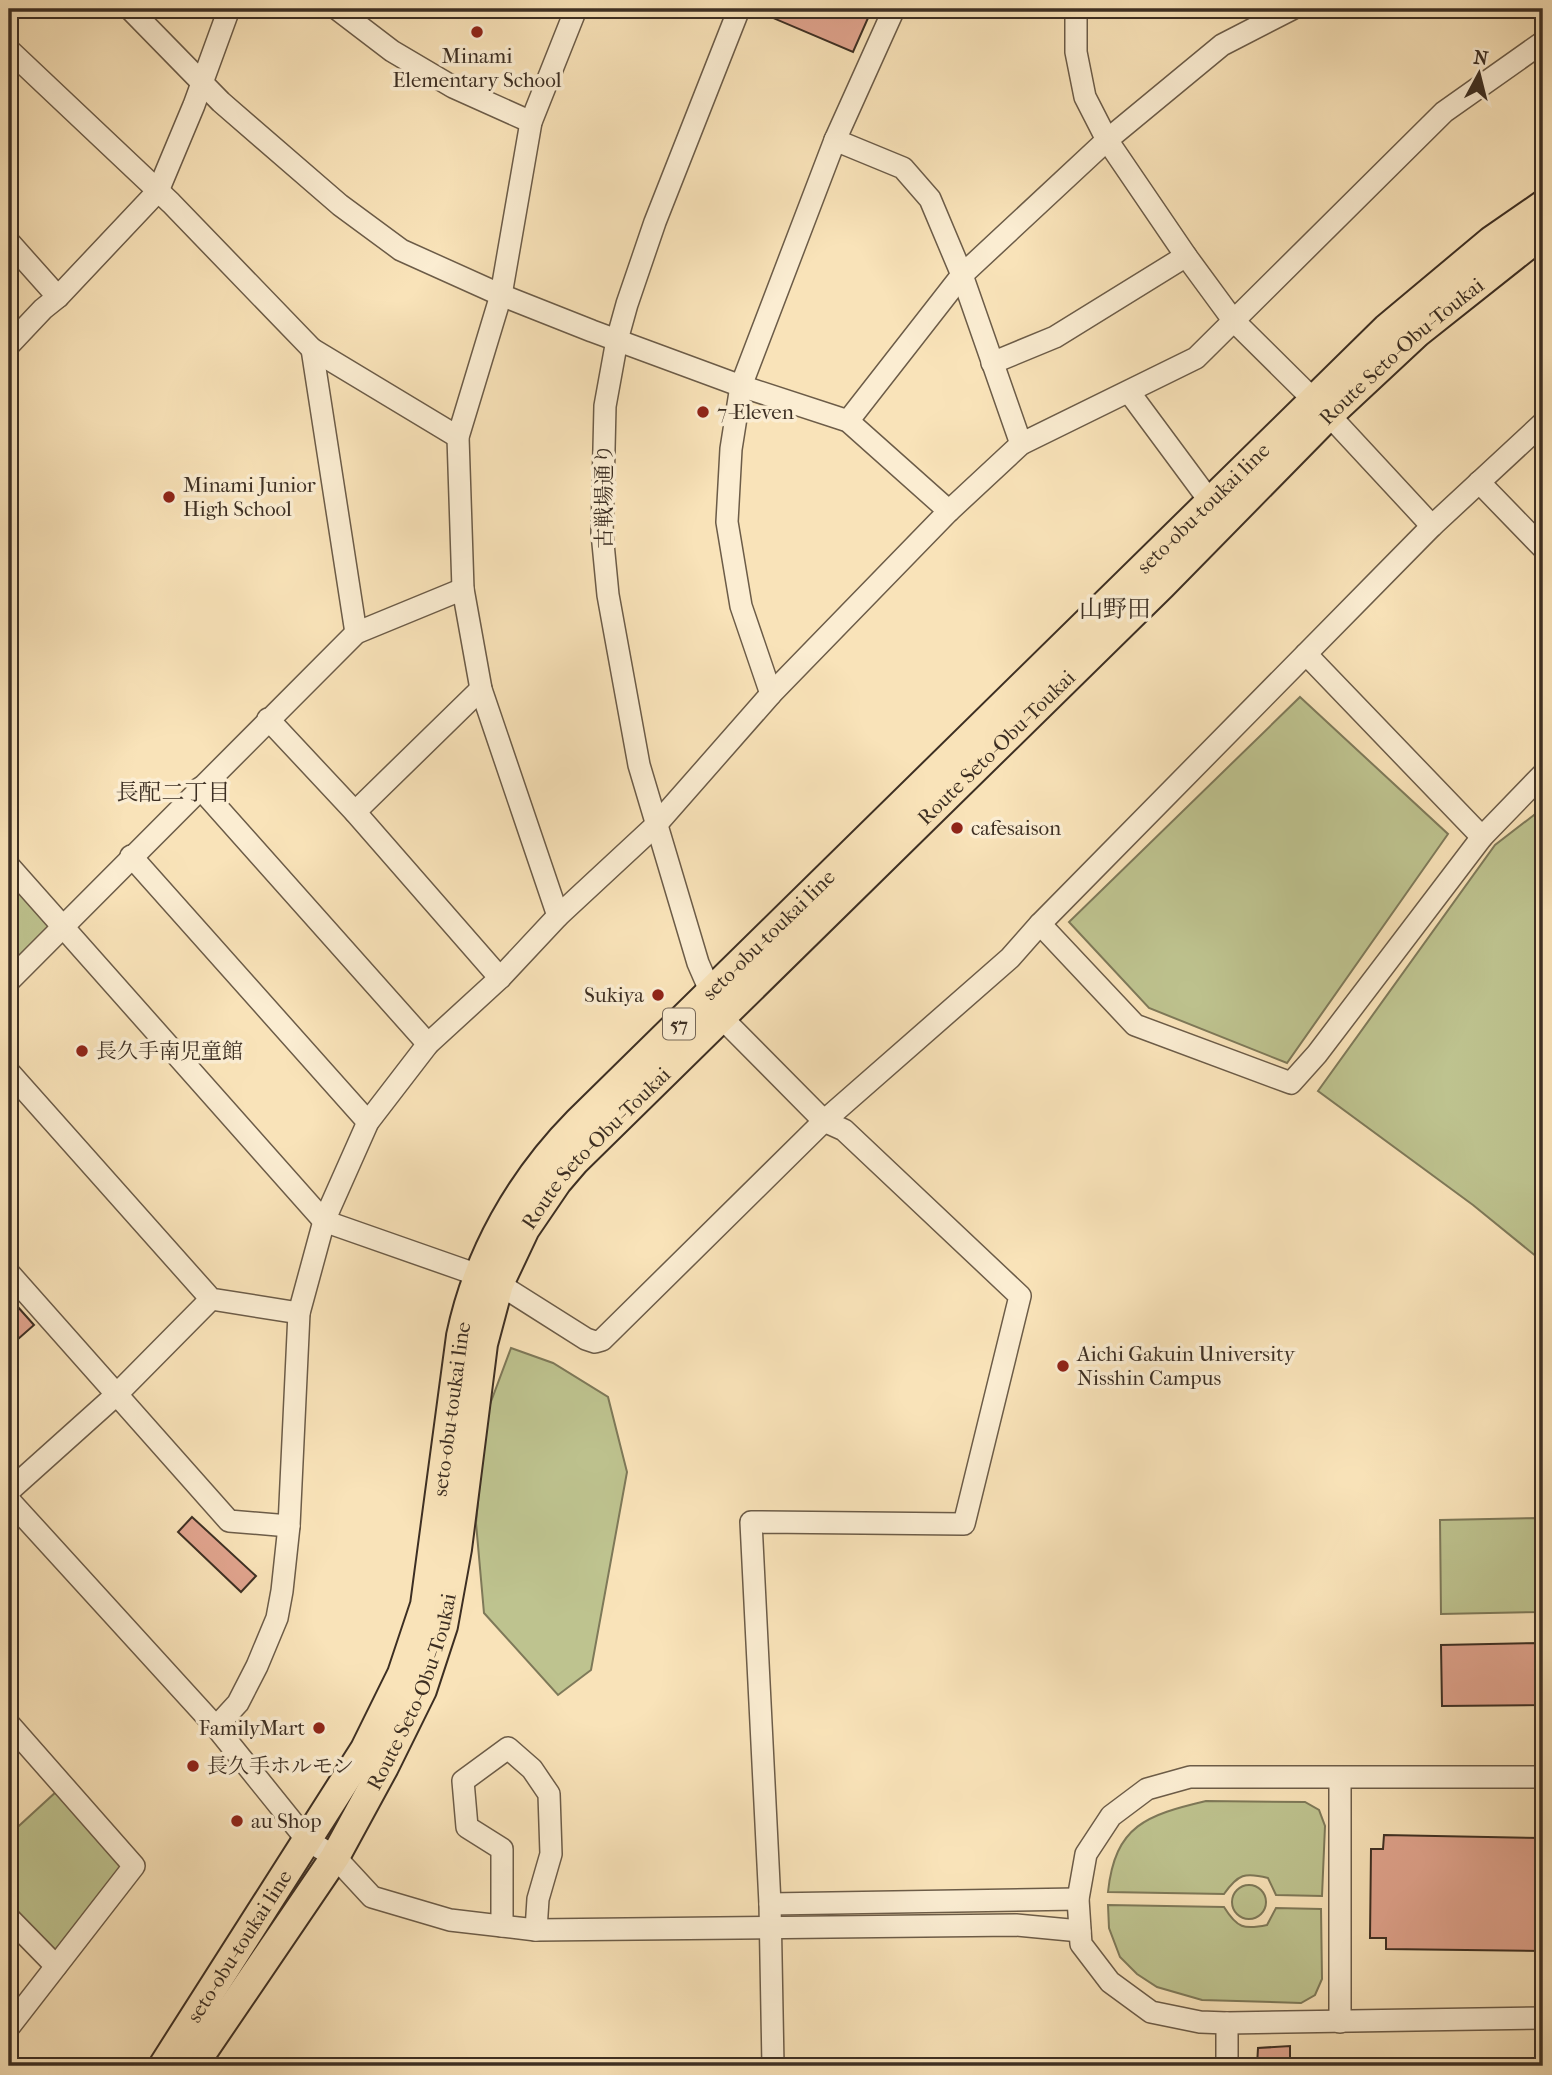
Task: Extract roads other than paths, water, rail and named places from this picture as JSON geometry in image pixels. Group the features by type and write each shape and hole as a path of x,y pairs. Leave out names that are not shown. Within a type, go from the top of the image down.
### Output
{"main road":[{"name":"seto-obu-toukai line","path":"163,2066 371,1736 402,1674 425,1605 461,1336 469,1299 488,1280 518,1196 557,1143 1209,500 1322,408 1387,328 1492,241 1543,205"},
{"name":"Route Seto-Obu-Toukai","path":"193,2066 335,1857 384,1768 422,1690 443,1626 457,1549 483,1344 488,1280 557,1182 592,1143 1162,584 1322,408 1543,233"}],"street":[{"path":"130,9 221,102 340,205 401,250 502,296 617,340 741,386 848,421 949,511"},
{"path":"9,345 158,191 194,105 229,9"},
{"path":"337,9 391,51 453,87 531,122"},
{"path":"558,916 481,689 463,589 458,437 502,296 531,122 576,9"},
{"name":"古戦場通り","path":"722,1018 698,963 639,765 616,643 602,533 605,406 617,340 655,222 739,9"},
{"path":"771,694 741,606 727,522 731,449 741,386 835,140 894,9"},
{"path":"848,421 962,275 1107,140 1222,45 1292,9"},
{"path":"1073,10 1076,52 1085,96 1107,140 1186,256 1233,320 1322,408 1432,526"},
{"path":"216,1727 238,1703 257,1666 273,1627 282,1591 289,1526 299,1313 324,1221 368,1122 428,1044 500,978 558,916 655,826 771,694 949,511 1021,444 1196,358 1444,112 1543,42"},
{"path":"9,50 158,191 312,349 458,437"},
{"path":"835,140 903,168 930,199 962,275 1021,444"},
{"path":"9,242 58,297"},
{"path":"992,363 1055,337 1186,256"},
{"path":"312,349 356,633"},
{"path":"1129,392 1209,500"},
{"path":"9,866 324,1221 488,1280 586,1339 595,1342 602,1340 824,1121 1010,958 1040,924 1432,526 1543,423"},
{"path":"1479,482 1543,548"},
{"path":"9,981 356,633 463,589"},
{"path":"1306,653 1482,837"},
{"path":"355,812 481,689"},
{"path":"268,719 355,812 500,978"},
{"path":"1040,924 1135,1025 1291,1083 1317,1055 1482,837 1543,774"},
{"path":"200,788 428,1044"},
{"path":"131,856 368,1122"},
{"path":"722,1018 824,1121 844,1130 1020,1296 964,1524 751,1522 770,1904 773,2066"},
{"path":"9,1072 211,1299 299,1313"},
{"path":"9,1273 229,1521 289,1526"},
{"path":"9,1491 116,1395 211,1299"},
{"path":"9,1500 216,1727 307,1840 335,1857 372,1897 450,1920 536,1930 1016,1925 1080,1931"},
{"path":"9,1724 134,1866 9,2028"},
{"path":"502,1926 502,1849 467,1826 463,1781 508,1748 533,1769 549,1794 551,1854 538,1899 536,1930"},
{"path":"1543,1777 1190,1777 1147,1789 1111,1816 1086,1854 1078,1899 1081,1944 1110,1982 1151,2012 1200,2022 1227,2023 1543,2018"},
{"path":"1340,1778 1340,2022"},
{"path":"770,1904 1078,1899"},
{"path":"9,1918 56,1966"},
{"path":"1227,2023 1227,2066"}],"place":[{"name":"Minami Elementary School","path":"477,32"},
{"name":"7-Eleven","path":"703,412"},
{"name":"Minami Junior High School","path":"169,497"},
{"name":"cafesaison","path":"957,828"},
{"name":"Sukiya","path":"658,995"},
{"name":"長久手南児童館","path":"82,1051"},
{"name":"Aichi Gakuin University Nisshin Campus","path":"1063,1366"},
{"name":"FamilyMart","path":"319,1728"},
{"name":"長久手ホルモン","path":"193,1766"},
{"name":"au Shop","path":"237,1821"}],"district":[{"name":"山野田","path":"1115,609"},
{"name":"長配二丁目","path":"173,792"}]}
